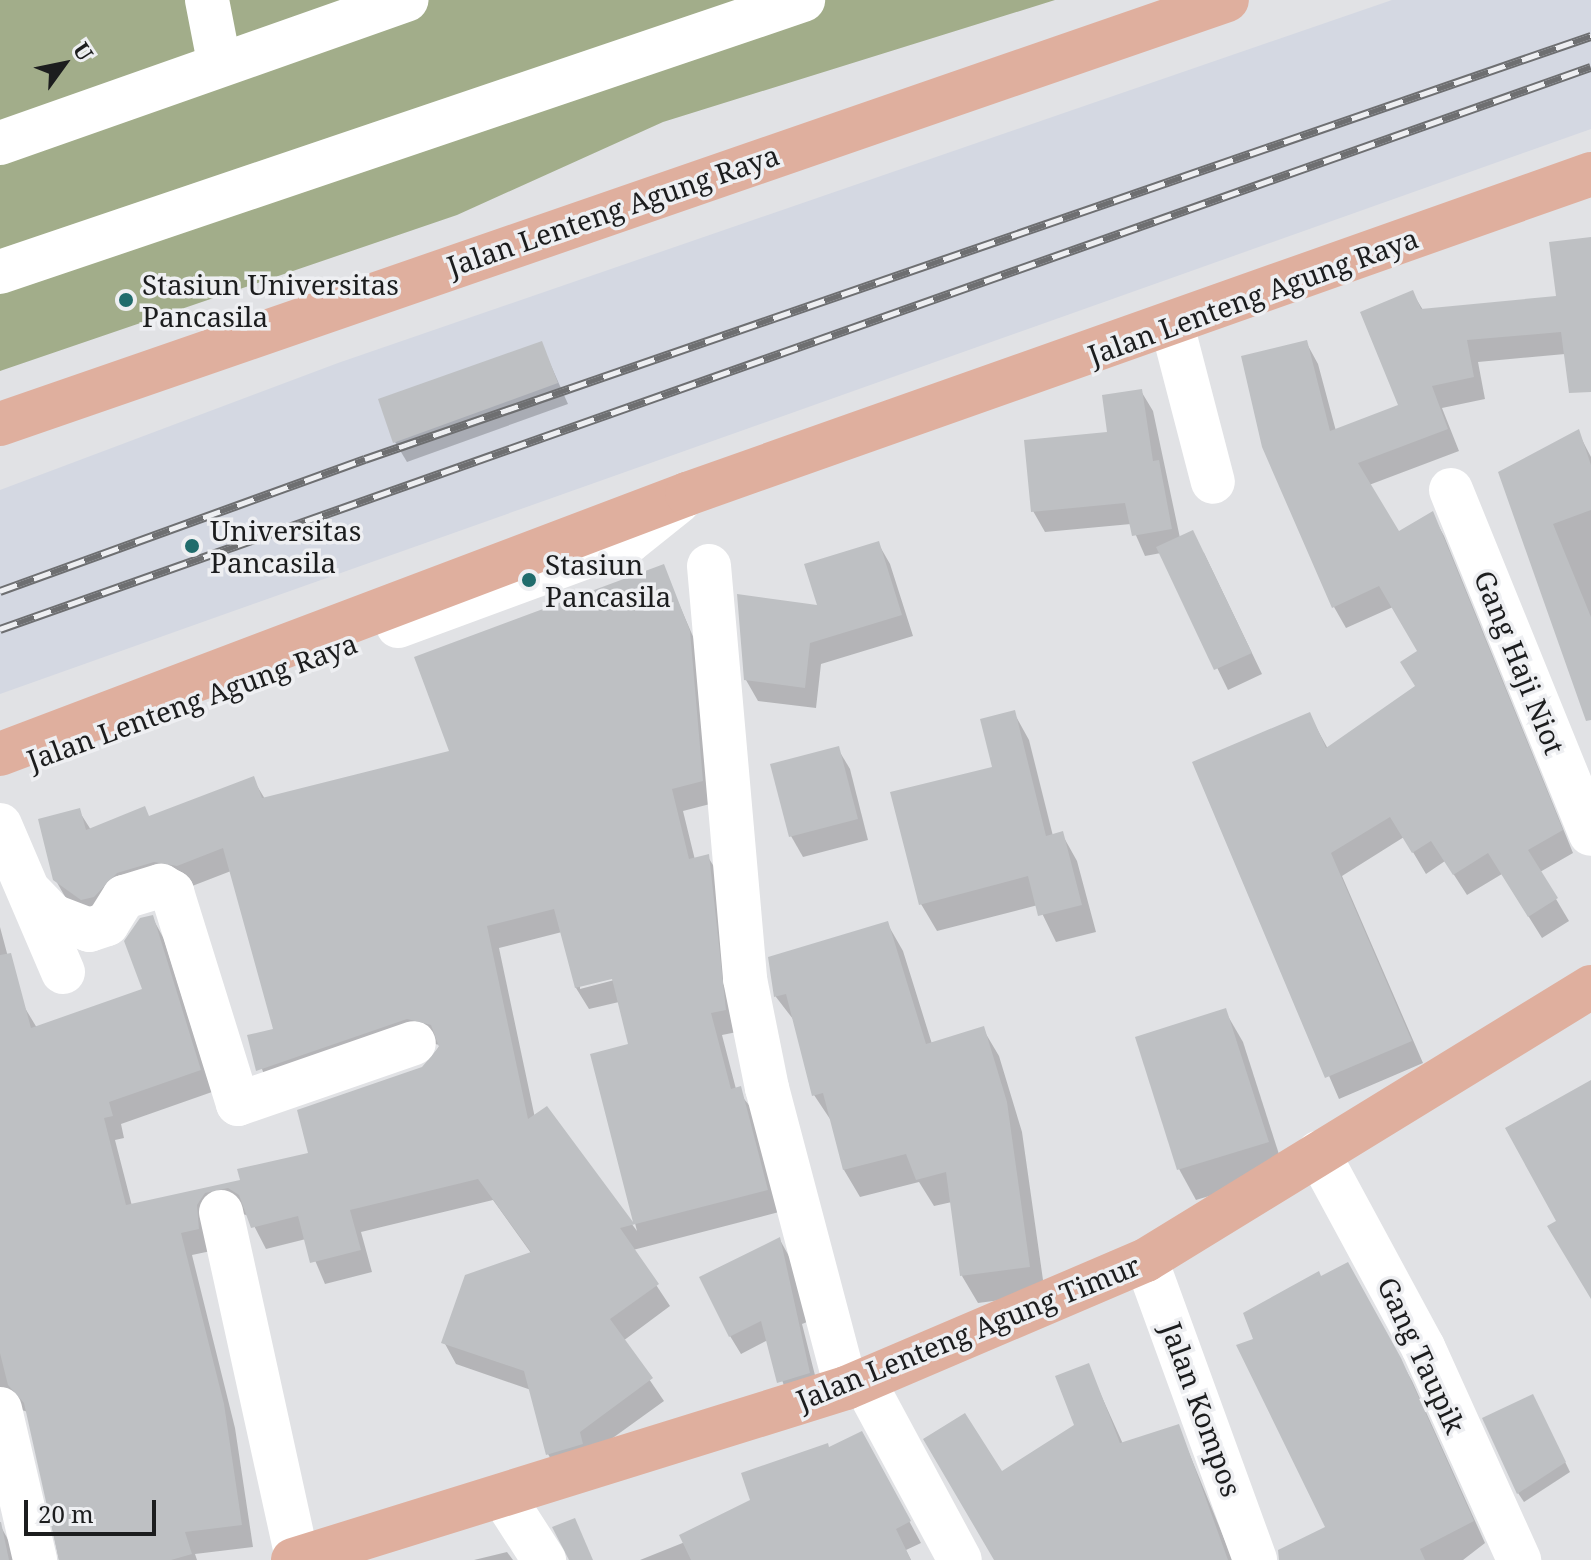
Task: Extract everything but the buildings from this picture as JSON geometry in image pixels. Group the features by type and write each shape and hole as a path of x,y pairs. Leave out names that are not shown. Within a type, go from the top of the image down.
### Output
{"main road":[{"name":"Jalan Lenteng Agung Raya","path":"0,424 1176,8 1227,0"},
{"name":"Jalan Lenteng Agung Raya","path":"0,754 687,494 1172,325 1591,174"},
{"name":"Jalan Lenteng Agung Timur","path":"295,1559 504,1498 1146,1260 1591,987"}],"street":[{"path":"207,0 219,62"},
{"path":"0,143 219,62 407,0"},
{"path":"0,272 803,0"},
{"path":"1172,325 1213,482"},
{"name":"Gang Haji Niot","path":"1451,490 1591,834"},
{"name":"Jalan Lenteng Agung Raya","path":"0,763 17,766 629,541 687,494"},
{"path":"709,566 745,979 767,1088 848,1372 960,1560"},
{"path":"0,825 63,972"},
{"path":"32,894 53,916 89,930 107,924 124,897 161,886 172,892 238,1104 414,1043"},
{"name":"Gang Taupik","path":"1318,1153 1423,1347 1519,1560"},
{"path":"221,1212 295,1559"},
{"name":"Jalan Kompos","path":"1146,1260 1255,1560"},
{"path":"0,1409 35,1560"},
{"path":"504,1498 544,1560"}],"shaded area":[{"path":"1392,0 1591,0 1591,129 0,694 0,490 338,363"}],"green space":[{"path":"0,0 1055,0 663,122 457,215 0,371"}],"railway":[{"path":"0,591 365,459 1591,36"},
{"path":"0,629 1591,67"}],"place":[{"name":"Stasiun Universitas Pancasila","path":"126,300"},
{"name":"Universitas Pancasila","path":"192,546"},
{"name":"Stasiun Pancasila","path":"529,580"}]}
